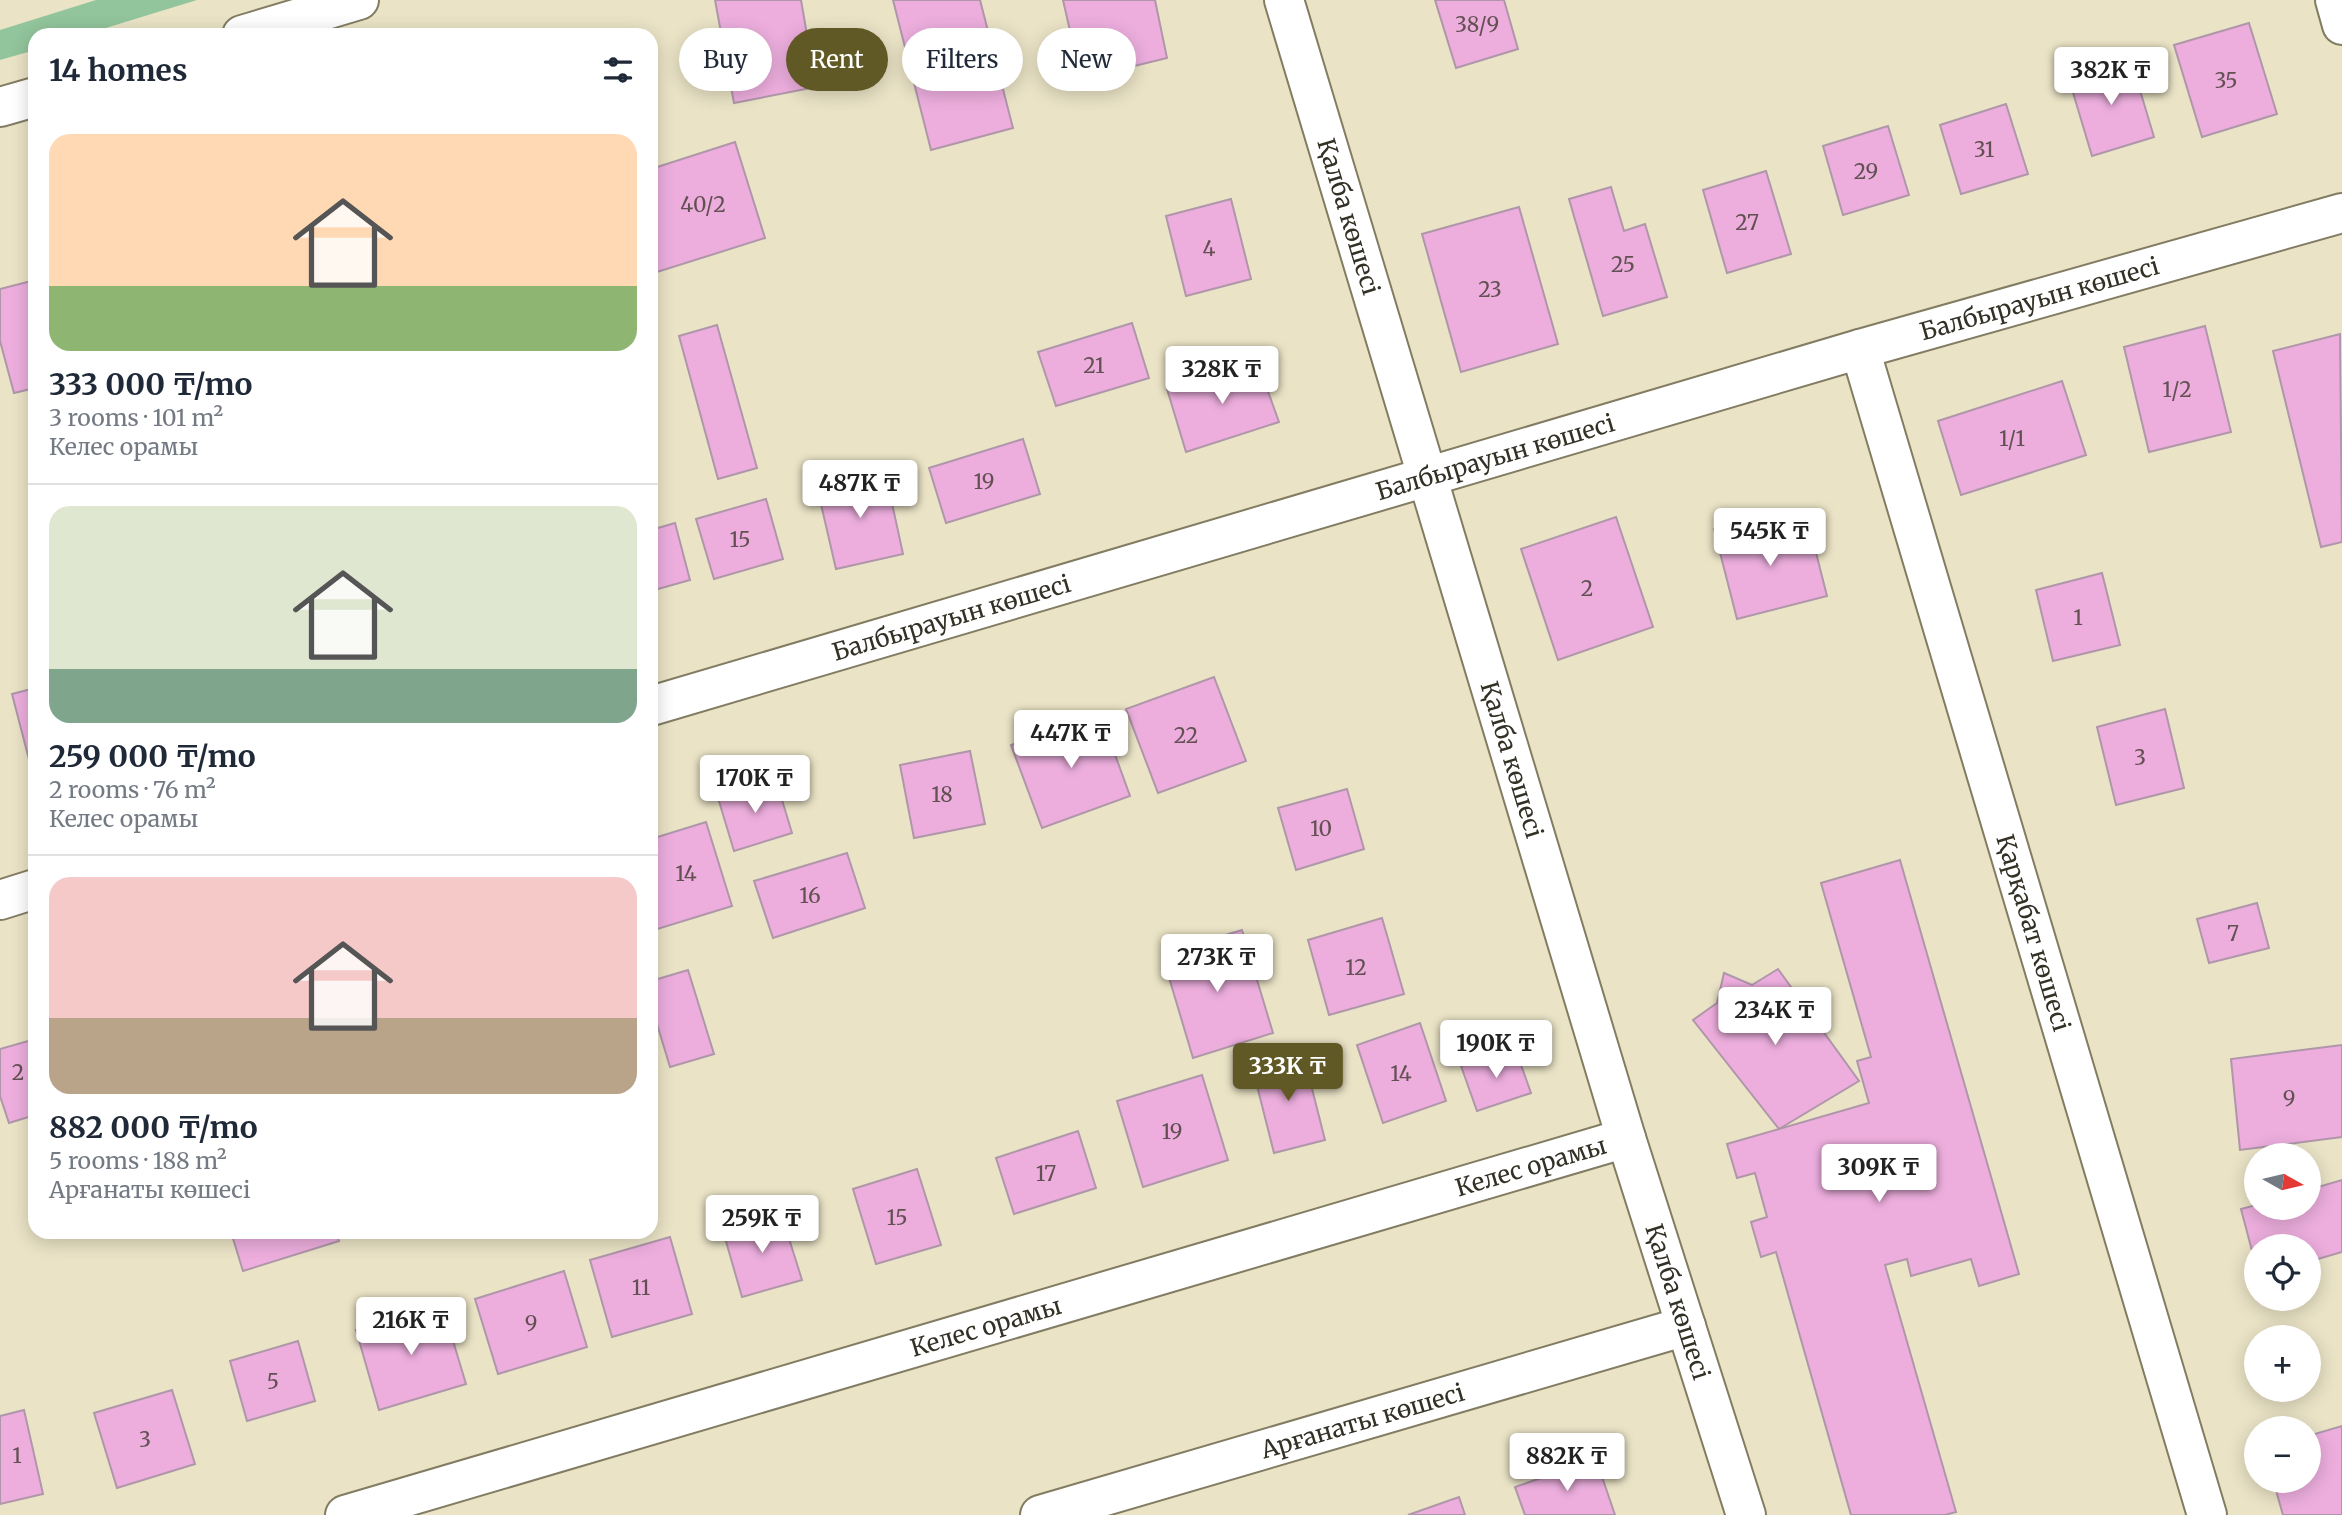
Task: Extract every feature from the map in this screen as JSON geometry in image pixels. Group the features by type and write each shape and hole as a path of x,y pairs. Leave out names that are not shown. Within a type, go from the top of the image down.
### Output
{"street":[{"path":"265,28 359,0"},
{"name":"Қалба көшесі","path":"1284,0 1626,1138 1746,1515"},
{"path":"2335,0 2342,25"},
{"path":"0,107 28,99"},
{"name":"Балбырауын көшесі","path":"658,704 1860,349 2342,213"},
{"name":"Қарқабат көшесі","path":"1860,349 2207,1515"},
{"path":"0,900 28,891"},
{"name":"Келес орамы","path":"345,1515 1626,1138"},
{"name":"Арғанаты көшесі","path":"1041,1515 1686,1326"}],"green space":[{"path":"96,0 197,0 106,28 28,28 28,52 0,60 0,30"}],"building":[{"path":"715,0 801,0 806,28 786,28 786,91 796,91 734,103 732,91 772,91 772,28 720,28"},
{"path":"893,0 980,0 987,28 902,28 902,36"},
{"path":"1063,0 1155,0 1167,58 1136,66 1136,28 1069,28"},
{"path":"1435,0 1504,0 1518,49 1456,68"},
{"path":"2249,23 2277,114 2202,137 2174,45"},
{"path":"2130,57 2154,137 2092,156 2068,76"},
{"path":"916,91 1003,91 1013,128 931,150"},
{"path":"2006,104 2028,174 1961,194 1940,125"},
{"path":"1888,126 1909,195 1843,215 1823,146"},
{"path":"735,142 765,238 658,272 658,167"},
{"path":"1766,171 1791,254 1727,273 1703,190"},
{"path":"1611,187 1624,231 1645,224 1667,297 1603,316 1569,199"},
{"path":"1231,199 1251,279 1186,296 1166,216"},
{"path":"1519,207 1558,344 1461,372 1422,234"},
{"path":"28,282 28,390 14,393 0,341 0,289"},
{"path":"1132,323 1149,378 1056,406 1038,352"},
{"path":"717,325 757,468 718,479 679,336"},
{"path":"2205,326 2231,432 2149,452 2124,347"},
{"path":"2340,334 2342,542 2321,547 2273,351"},
{"path":"1257,361 1279,422 1186,452 1167,389"},
{"path":"2062,381 2086,455 1961,495 1938,421"},
{"path":"1023,439 1040,494 946,523 929,468"},
{"path":"885,471 903,554 836,569 817,487"},
{"path":"766,499 783,559 714,579 696,519"},
{"path":"1616,517 1653,627 1558,660 1521,549"},
{"path":"1808,521 1827,596 1737,619 1714,529 1743,522 1747,537"},
{"path":"675,523 690,580 658,589 658,528"},
{"path":"2102,573 2120,645 2053,661 2036,590"},
{"path":"1214,677 1246,761 1158,793 1126,709"},
{"path":"28,690 28,756 12,694"},
{"path":"2165,709 2184,788 2116,805 2097,727"},
{"path":"1100,713 1130,796 1042,828 1011,745"},
{"path":"970,751 985,824 914,838 900,765"},
{"path":"776,780 792,833 734,851 718,798"},
{"path":"1347,789 1364,849 1296,870 1278,808"},
{"path":"706,822 732,906 658,929 658,837"},
{"path":"847,853 865,908 773,938 754,881"},
{"path":"1900,860 2019,1274 1979,1286 1971,1259 1911,1276 1907,1259 1885,1265 1956,1512 1945,1515 1851,1515 1776,1252 1761,1257 1751,1222 1767,1217 1755,1173 1737,1178 1727,1144 1869,1103 1857,1061 1871,1057 1821,883"},
{"path":"2257,903 2269,948 2209,963 2197,919"},
{"path":"1382,918 1404,994 1329,1015 1308,940"},
{"path":"1242,930 1273,1033 1193,1058 1162,954"},
{"path":"1778,969 1859,1081 1779,1129 1693,1020 1717,1003 1724,973 1752,985"},
{"path":"688,970 714,1054 670,1067 658,1027 658,979"},
{"path":"1420,1023 1446,1101 1383,1123 1357,1045"},
{"path":"28,1041 28,1117 9,1123 0,1096 0,1049"},
{"path":"2342,1045 2342,1137 2295,1143 2244,1143 2244,1149 2240,1150 2231,1059"},
{"path":"1515,1048 1531,1093 1477,1111 1461,1066"},
{"path":"1303,1053 1325,1140 1274,1153 1252,1066"},
{"path":"1202,1075 1228,1160 1143,1187 1117,1101"},
{"path":"1078,1131 1096,1188 1014,1214 996,1158"},
{"path":"917,1169 941,1245 876,1264 853,1189"},
{"path":"2342,1180 2342,1252 2321,1258 2321,1234 2248,1234 2241,1209 2244,1208 2244,1220 2321,1220 2321,1186"},
{"path":"781,1213 802,1280 742,1297 723,1231"},
{"path":"670,1237 692,1314 612,1337 590,1260"},
{"path":"233,1239 339,1241 243,1271"},
{"path":"564,1271 587,1347 498,1374 475,1299"},
{"path":"442,1304 466,1384 379,1410 356,1330"},
{"path":"298,1341 315,1401 247,1421 230,1361"},
{"path":"172,1390 195,1464 117,1488 94,1413"},
{"path":"24,1410 43,1494 0,1504 0,1416"},
{"path":"2342,1426 2342,1515 2283,1515 2277,1493 2321,1493 2321,1432"},
{"path":"1596,1459 1615,1515 1525,1515 1515,1487"},
{"path":"1459,1497 1465,1515 1408,1515"}]}
